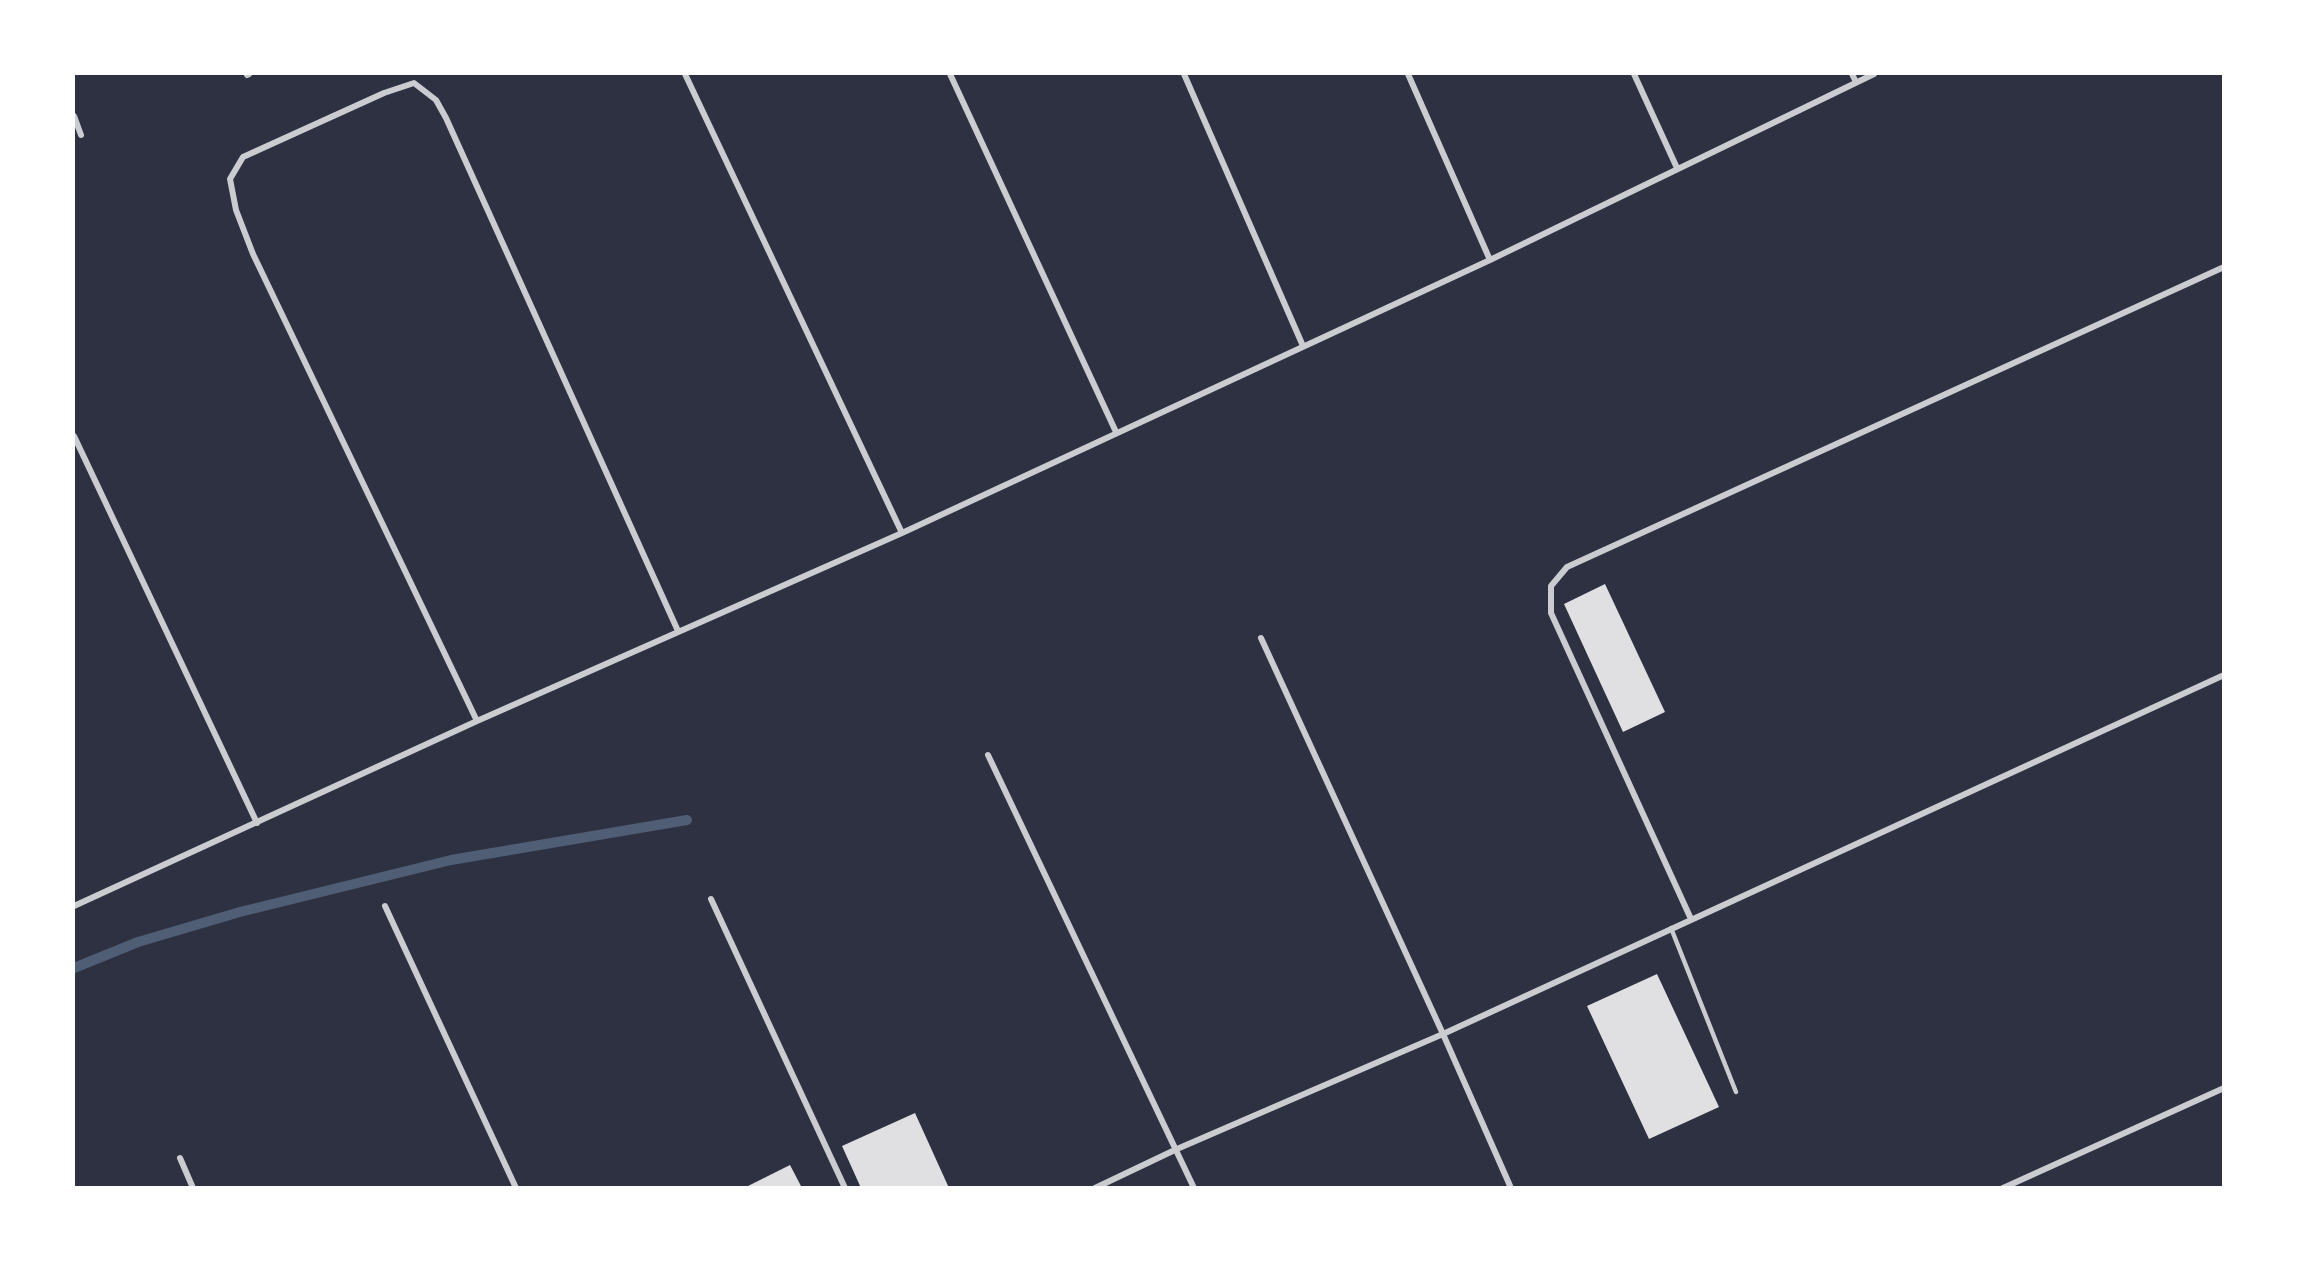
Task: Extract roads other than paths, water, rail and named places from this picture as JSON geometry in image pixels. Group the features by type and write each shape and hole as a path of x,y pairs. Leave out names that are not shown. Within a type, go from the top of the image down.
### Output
{"street":[{"path":"685,74 902,532"},
{"path":"950,74 1116,432"},
{"path":"1184,74 1303,346"},
{"path":"1408,74 1490,260"},
{"path":"1634,74 1677,168"},
{"path":"1852,74 1856,82"},
{"path":"74,906 477,721 902,532 1490,260 1874,74"},
{"path":"477,721 254,254 236,210 230,179 243,157 384,93 414,83 436,100 446,118 678,631"},
{"path":"74,116 81,135"},
{"path":"1691,919 1551,613 1551,586 1567,567 2223,267"},
{"path":"74,436 257,823"},
{"path":"1261,638 1443,1034 1511,1188"},
{"path":"1095,1188 1177,1149 1443,1034 2223,675"},
{"path":"988,755 1194,1188"},
{"path":"711,899 845,1188"},
{"path":"385,906 516,1188"},
{"path":"2003,1188 2223,1088"},
{"path":"180,1158 193,1188"}],"lane":[{"path":"1671,928 1736,1092"}],"waterway":[{"path":"74,968 138,942 240,912 451,860 687,820"}]}
